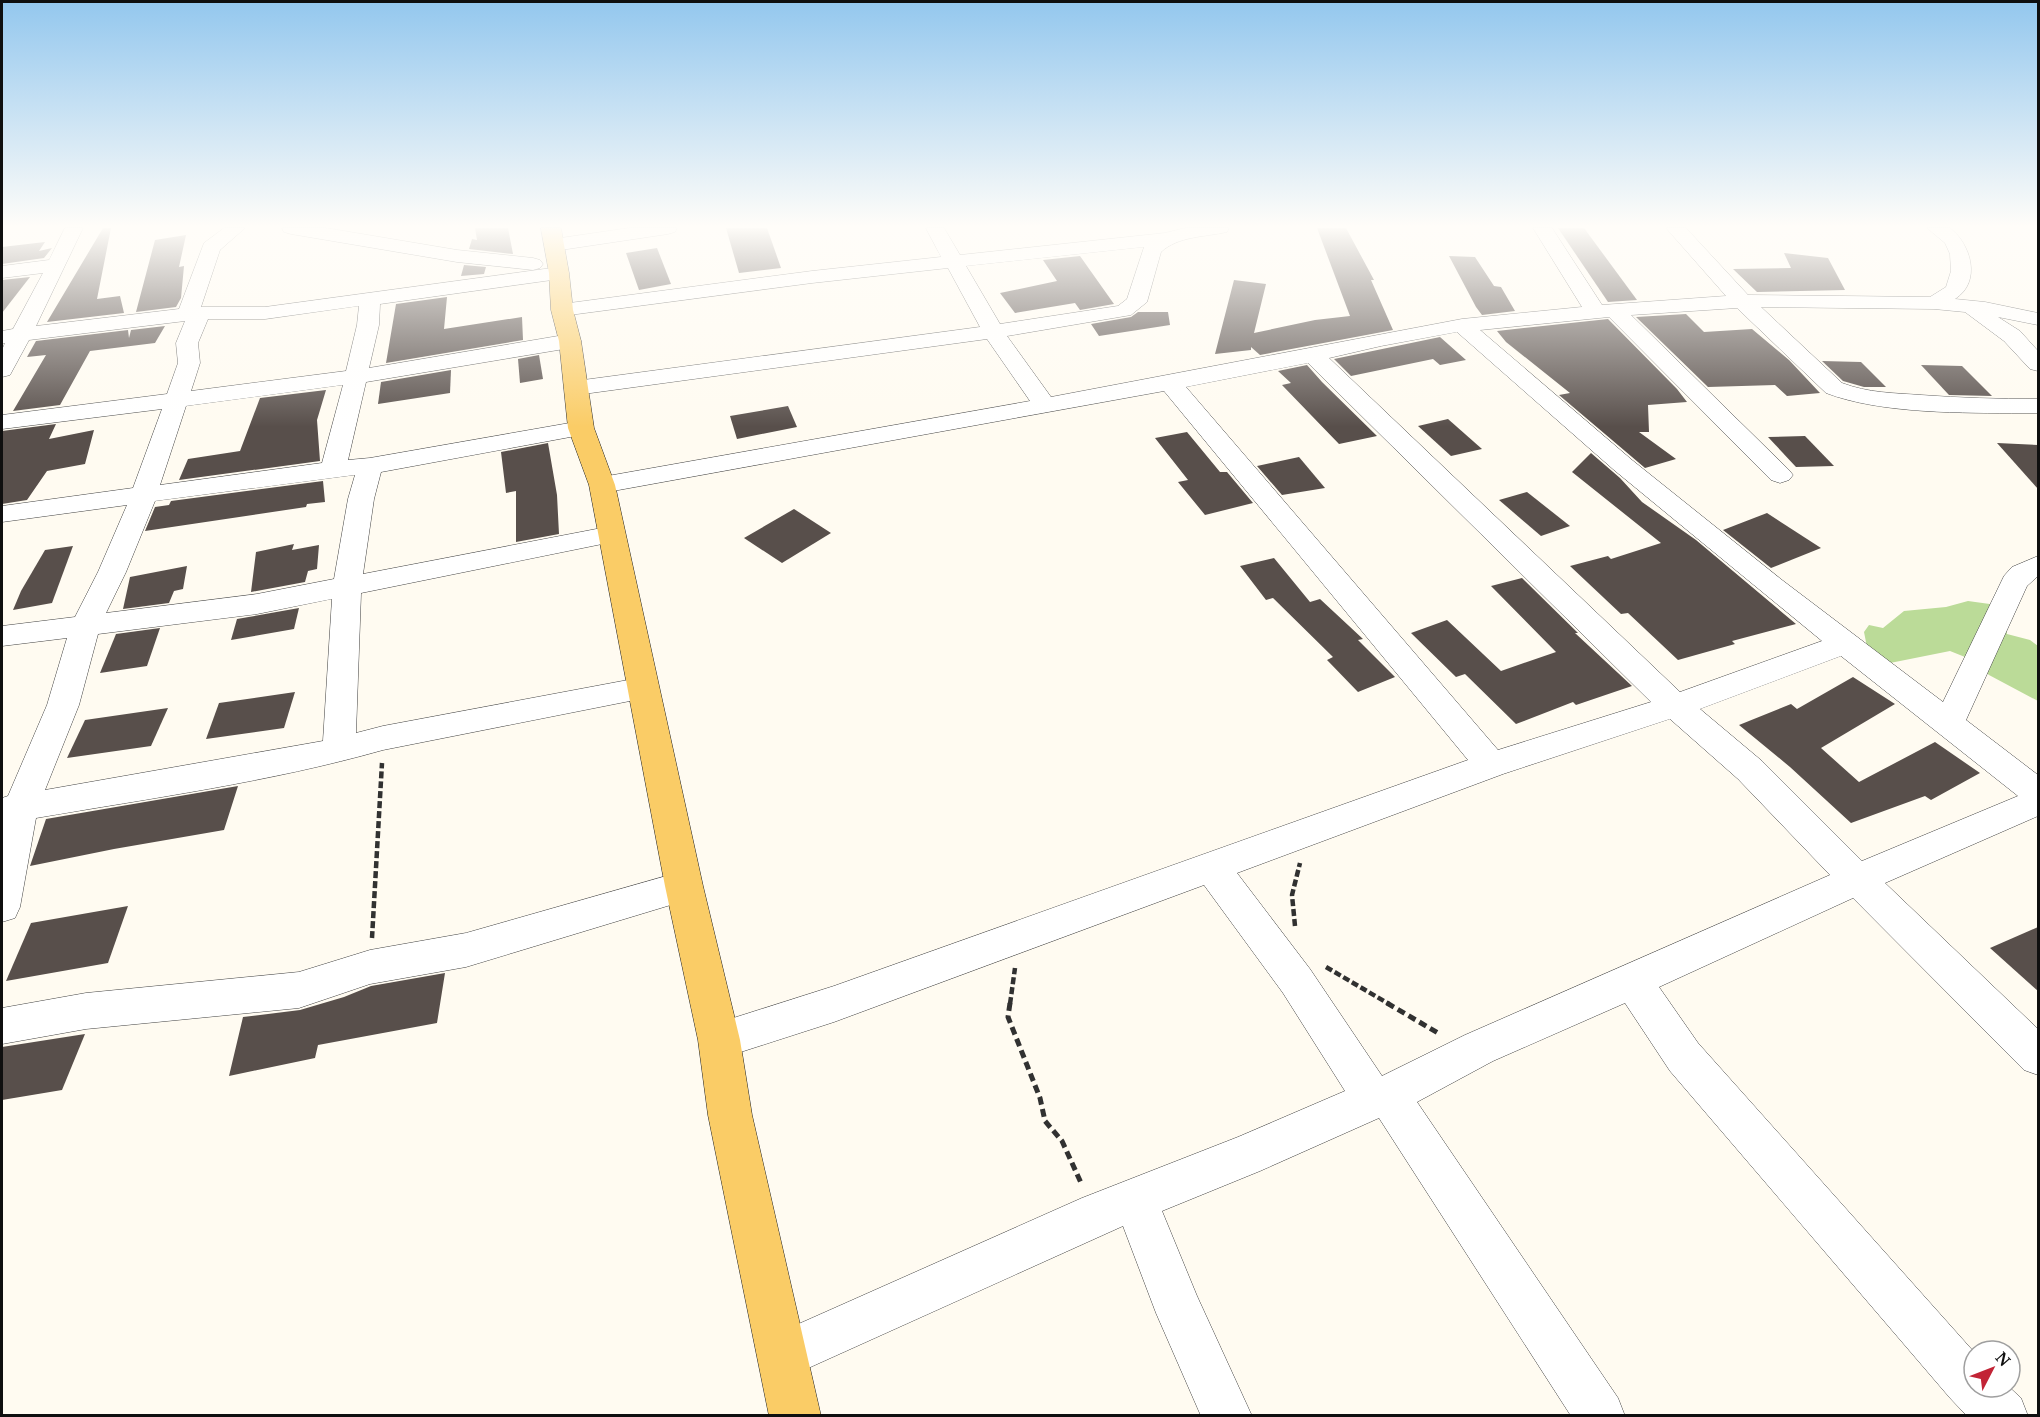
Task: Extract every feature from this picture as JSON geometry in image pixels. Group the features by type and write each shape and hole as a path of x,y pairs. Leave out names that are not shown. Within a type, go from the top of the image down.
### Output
{"main road":[{"path":"561,294 581,428 602,486 684,886 719,1040 730,1116 784,1355 795,1416"}],"street":[{"path":"2,370 11,336 37,294"},
{"path":"2,907 11,869 11,809 63,705 85,626 112,572 144,495 189,363 185,352 187,338 199,294"},
{"path":"11,336 194,314 265,313 370,299 390,294"},
{"path":"2,422 355,377 566,325 724,294"},
{"path":"972,294 993,332 1044,404"},
{"path":"576,388 993,332 1124,311 1137,302 1139,294"},
{"path":"1592,294 1604,310 1780,475"},
{"path":"1736,294 1826,382 1845,393 1878,399 1979,406 2038,406"},
{"path":"1934,303 1948,294"},
{"path":"332,469 339,451 368,325 370,299"},
{"path":"602,486 1044,404 1170,383 1381,339 1462,325 1604,310 1742,301 1934,303 2038,320"},
{"path":"1963,306 2012,336 2038,364"},
{"path":"1462,325 1623,465 1843,644 1949,722 2038,793"},
{"path":"1313,355 1676,706 1750,770 1857,879 2038,1056"},
{"path":"1170,383 1491,765"},
{"path":"2,514 332,469 370,466 581,428"},
{"path":"339,750 347,588 370,466"},
{"path":"2,636 257,604 612,534"},
{"path":"1949,722 2014,584 2022,573 2038,565"},
{"path":"719,1040 834,1004 1491,765 1676,706 1843,644"},
{"path":"11,809 261,766 339,750 383,738 644,688"},
{"path":"784,1355 1116,1207 1245,1156 1381,1097 1479,1048 1633,982 1857,879 2038,802"},
{"path":"1212,868 1266,938 1346,1054 1381,1097 1600,1416"},
{"path":"2,1026 86,1011 298,990 370,967 466,950 684,886"},
{"path":"1633,982 1684,1056 1967,1381 2003,1416"},
{"path":"1116,1207 1147,1227 1174,1298 1227,1416"}],"path":[{"path":"370,967 383,738"},
{"path":"1295,930 1292,895 1301,859 1321,826"},
{"path":"1021,937 1008,1017 1040,1098 1045,1121 1116,1207"},
{"path":"1318,963 1335,970 1453,1042 1479,1048"}],"green space":[{"path":"1968,601 1997,605 2006,620 2007,634 2030,640 2038,646 2038,701 1989,675 1970,659 1950,651 1890,663 1867,647 1864,632 1869,625 1883,628 1904,611 1946,607"}],"building":[{"path":"2,294 17,294 2,313"},
{"path":"64,294 98,294 97,299 120,296 124,313 47,322"},
{"path":"141,294 181,294 176,307 136,312"},
{"path":"1001,294 1107,294 1114,304 1080,310 1075,303 1015,313"},
{"path":"1230,294 1264,294 1254,333 1315,320 1350,316 1342,294 1377,294 1393,330 1260,355 1251,347 1251,350 1215,354"},
{"path":"1469,294 1505,294 1515,311 1482,315"},
{"path":"1603,294 1633,294 1637,300 1608,302"},
{"path":"447,297 444,329 522,317 523,340 386,363 396,304"},
{"path":"1138,312 1168,312 1170,325 1099,336 1091,324 1131,317"},
{"path":"1686,314 1704,332 1752,329 1789,360 1820,393 1787,396 1775,385 1708,387 1636,317"},
{"path":"1608,319 1687,402 1648,405 1649,432 1639,432 1676,459 1645,468 1559,395 1570,393 1506,342 1497,331"},
{"path":"165,326 155,343 90,351 60,405 13,411 46,355 27,357 36,341 128,330 129,338 131,330"},
{"path":"1440,337 1466,360 1440,365 1433,359 1351,376 1334,359"},
{"path":"539,355 543,379 520,383 518,359"},
{"path":"1822,361 1861,362 1886,387 1864,387 1843,381"},
{"path":"1307,365 1377,436 1339,444 1282,385 1291,383 1278,371"},
{"path":"1921,365 1962,366 1992,396 1949,395"},
{"path":"451,370 450,393 378,404 381,382"},
{"path":"326,390 317,420 320,461 179,480 188,459 240,451 260,398"},
{"path":"788,406 797,427 737,439 730,416"},
{"path":"1448,419 1482,449 1451,456 1418,426"},
{"path":"56,424 49,439 94,430 85,464 47,471 27,500 2,504 2,431"},
{"path":"1187,432 1220,472 1227,472 1253,503 1205,515 1178,482 1188,480 1155,438"},
{"path":"1805,436 1834,466 1796,467 1768,437"},
{"path":"548,443 557,495 559,534 516,542 516,491 506,493 501,452"},
{"path":"1997,443 2038,445 2038,489"},
{"path":"1591,453 1620,478 1642,502 1696,540 1796,624 1732,641 1735,644 1678,660 1628,613 1621,614 1570,566 1608,556 1611,559 1661,543 1572,472"},
{"path":"1299,457 1325,488 1282,495 1257,466"},
{"path":"323,481 325,502 307,504 306,507 145,531 155,507 169,505 171,501"},
{"path":"1527,492 1570,526 1541,536 1499,500"},
{"path":"794,509 831,533 782,563 744,538"},
{"path":"1767,513 1821,548 1771,568 1723,530"},
{"path":"294,544 292,550 319,545 317,569 308,571 305,582 251,592 256,552"},
{"path":"73,546 52,603 13,610 21,591 45,550"},
{"path":"1274,558 1310,602 1320,599 1363,639 1358,640 1395,677 1358,692 1327,660 1333,657 1273,598 1266,600 1240,566"},
{"path":"187,566 183,589 174,591 169,603 123,609 130,577"},
{"path":"1522,578 1578,633 1575,633 1632,686 1576,705 1573,702 1516,724 1465,674 1456,677 1411,633 1447,620 1501,671 1556,652 1491,586"},
{"path":"299,608 294,629 231,640 237,619"},
{"path":"160,628 147,666 100,673 116,634"},
{"path":"1853,677 1895,704 1821,748 1859,782 1935,742 1980,773 1931,800 1925,796 1851,823 1790,767 1739,725 1791,704 1797,709"},
{"path":"295,692 284,728 206,739 219,703"},
{"path":"168,708 151,746 67,758 85,720"},
{"path":"238,786 224,830 30,866 46,819"},
{"path":"128,906 108,963 6,981 31,923"},
{"path":"2038,927 2038,991 1990,948"},
{"path":"445,973 437,1023 318,1045 315,1058 229,1076 243,1017 300,1010 371,986"},
{"path":"85,1034 62,1090 2,1100 2,1047"}]}
